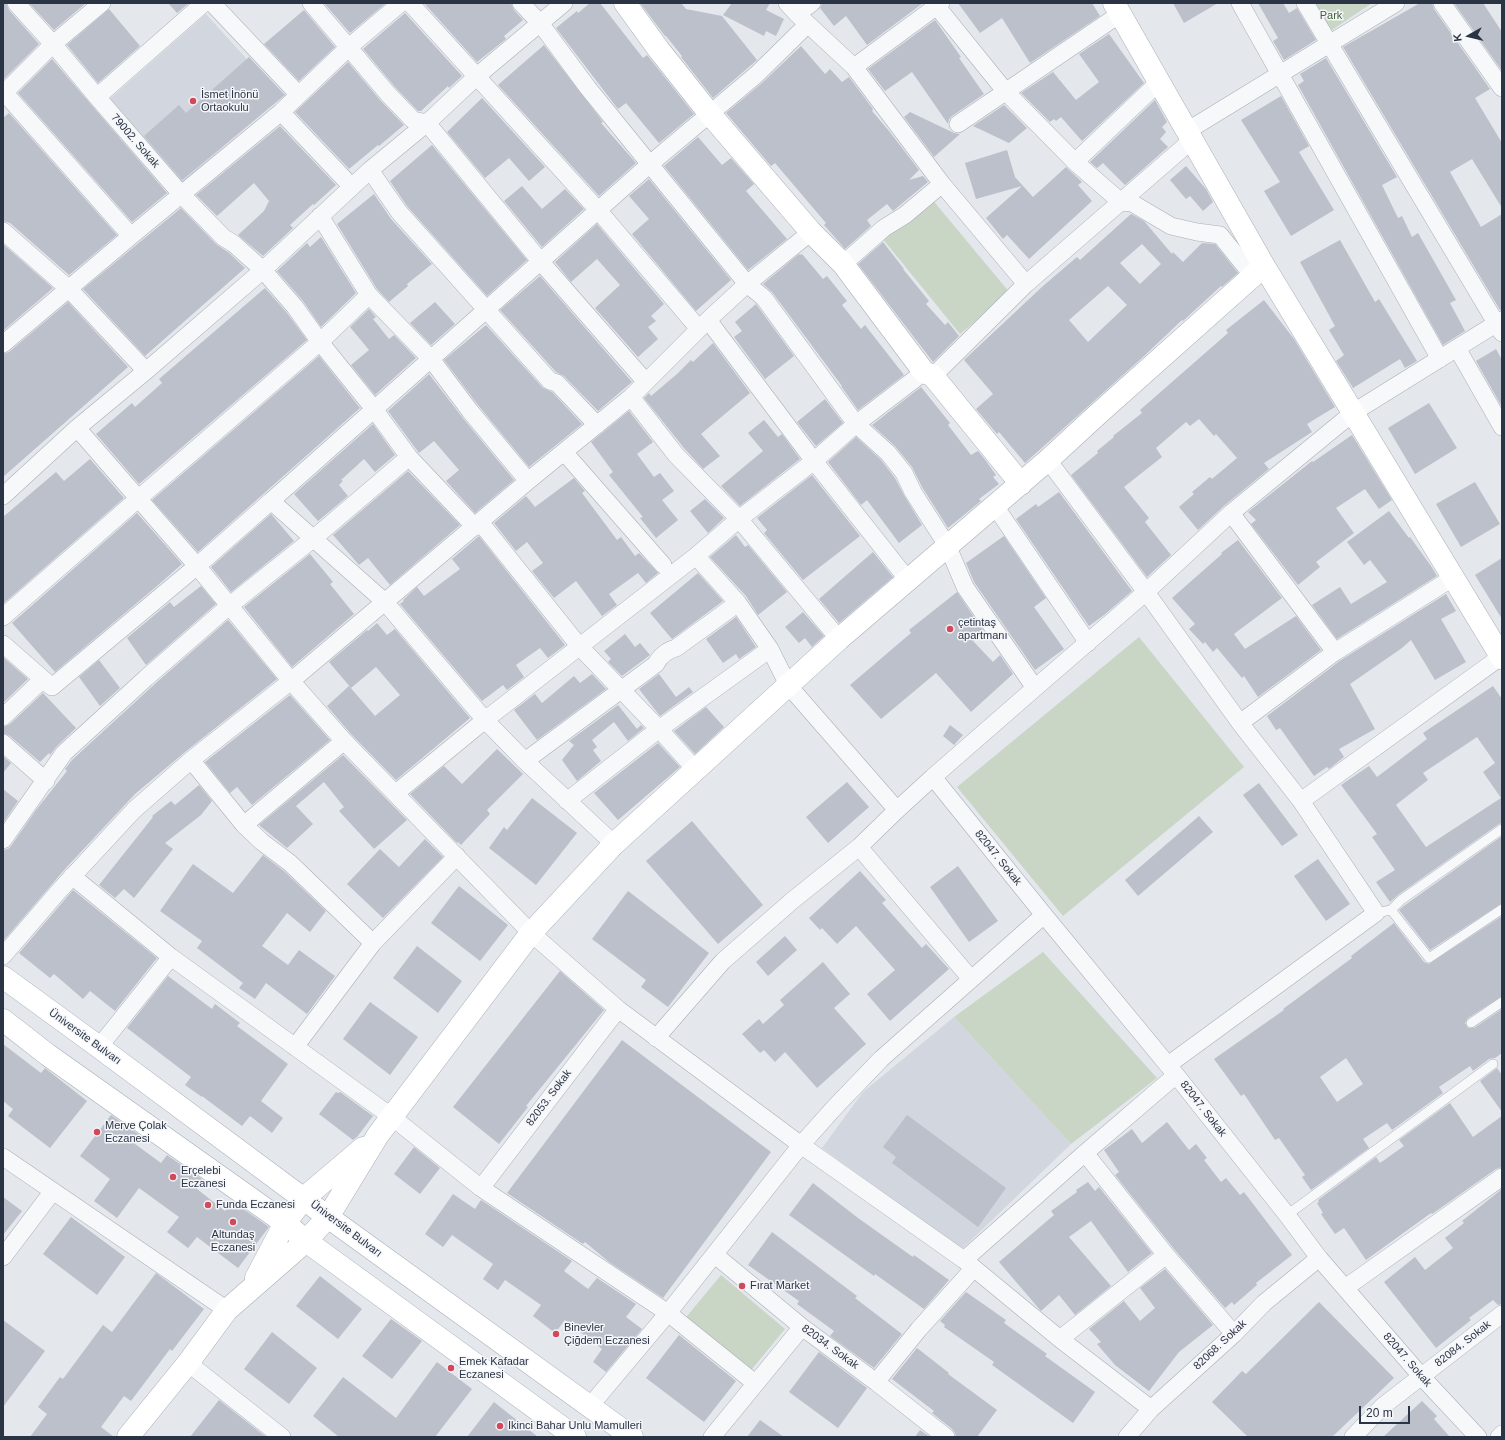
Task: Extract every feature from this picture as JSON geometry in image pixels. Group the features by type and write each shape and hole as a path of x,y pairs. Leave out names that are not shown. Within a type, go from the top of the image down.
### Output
{"street":[{"name":"79002. Sokak","path":"16,3 181,194 223,237 234,244 263,270 295,307 320,342 374,409 409,457 478,524 580,647 621,688 695,769"},
{"path":"102,3 53,44 4,93 131,236"},
{"path":"97,97 204,3"},
{"path":"212,3 299,95"},
{"path":"311,3 388,94 413,120 427,123 541,262 645,381"},
{"path":"3,344 280,112 349,47 401,3"},
{"path":"410,3 704,324 908,580"},
{"path":"521,3 540,23 588,88 747,284 764,298 856,424 888,453 904,474 913,492 948,547 965,587 1035,688"},
{"path":"3,496 76,428 146,371 263,270 370,170 427,123 477,76 564,3"},
{"path":"625,3 659,50 709,114 811,232 843,264 929,374 1021,484"},
{"path":"3,644 52,687 197,566 650,164 756,75 798,14 812,3"},
{"path":"1240,3 1281,73 1440,359"},
{"path":"656,1038 723,961 859,847 933,777 1146,592 1231,513 1354,412 1457,348 1500,326 1305,3"},
{"path":"396,793 485,720 696,556 738,519 814,461 856,424 929,374 1026,284 1121,202 1190,136 1281,73 1396,3"},
{"path":"1442,3 1502,88"},
{"path":"854,67 937,4 1006,92 1075,162 1121,202 1132,203 1171,226 1197,232 1220,235 1258,271"},
{"path":"958,124 1006,92 1117,9 1190,136 1258,271 1354,412 1502,657 1301,801"},
{"path":"798,14 854,67 942,184 1026,284"},
{"path":"1075,162 1159,82"},
{"path":"280,112 352,187"},
{"path":"370,170 399,212 486,310 550,381 557,383 597,425"},
{"path":"843,264 884,228 905,216 942,184"},
{"path":"320,216 369,295 431,359 470,411 528,481"},
{"path":"3,231 69,289 146,371"},
{"path":"3,956 72,876 134,810 191,760 291,681 631,396 747,284 811,232"},
{"path":"128,1437 188,1363 227,1310 306,1241 328,1217 378,1135 531,933 614,844 839,639 1021,484 1258,271"},
{"path":"3,617 320,342 369,295"},
{"path":"1457,348 1502,427"},
{"path":"631,396 676,455 738,519 839,639"},
{"path":"76,428 139,498 291,681 344,741 531,933 618,1009 801,1145 969,1264 1060,1339 1151,1409"},
{"path":"564,452 663,565"},
{"path":"3,840 46,781 64,753 146,678 229,606 314,538 409,457"},
{"path":"876,1382 969,1264 1085,1152 1126,1119 1172,1070 1383,911 1301,801 1240,723 1146,592 1048,460"},
{"path":"271,501 385,602 485,720 525,761 614,844"},
{"path":"995,506 1088,643"},
{"path":"1231,513 1335,652"},
{"path":"696,556 738,603 770,649 788,685 897,810"},
{"path":"1240,723 1335,652 1454,577"},
{"path":"525,761 621,688 656,664 658,659 670,650 676,648 738,603"},
{"path":"567,801 659,729 770,649"},
{"path":"3,717 43,680"},
{"path":"244,825 344,741"},
{"path":"3,743 46,781"},
{"path":"191,760 244,825 262,842 290,863 373,944"},
{"name":"82047. Sokak","path":"933,777 1044,915 1172,1070 1287,1215 1319,1258 1421,1376 1478,1437"},
{"path":"859,847 971,979"},
{"path":"295,1047 373,944 457,856"},
{"path":"72,876 171,957 392,1117 481,1188 668,1313 755,1383"},
{"path":"590,1406 715,1255 801,1145 834,1108 880,1059 1044,915"},
{"path":"99,1046 171,957"},
{"name":"Üniversite Bulvarı","path":"3,977 99,1046 328,1217 626,1433"},
{"name":"82053. Sokak","path":"481,1188 618,1009"},
{"path":"3,1020 55,1059 285,1223 306,1241 575,1437"},
{"path":"250,1290 285,1223 304,1198 378,1135"},
{"path":"1085,1152 1166,1255 1234,1334"},
{"path":"3,1156 227,1310"},
{"path":"1344,1288 1502,1177"},
{"path":"3,1257 53,1191"},
{"name":"82034. Sokak","path":"715,1255 802,1327 876,1382 946,1437"},
{"path":"1060,1339 1166,1255"},
{"name":"82068. Sokak","path":"1126,1437 1151,1409 1234,1334 1264,1302 1319,1258"},
{"name":"82084. Sokak","path":"1352,1437 1383,1406 1502,1314"},
{"path":"712,1437 802,1327"},
{"path":"188,1363 282,1437"},
{"path":"1499,1437 1502,1434"}],"lane":[{"path":"1502,829 1383,911 1429,958 1502,909"},
{"path":"1471,1023 1502,1002"},
{"path":"1287,1215 1493,1064"}],"shaded area":[{"name":"İsmet İnönü Ortaokulu","path":"206,14 281,97 176,188 104,104"},
{"path":"954,1017 1071,1144 962,1249 822,1148 863,1092"}],"green space":[{"name":"Park","path":"1308,3 1372,3 1326,34"},
{"path":"931,198 1010,293 960,334 882,238"},
{"path":"1139,637 1244,767 1063,916 957,787"},
{"path":"1043,952 1157,1078 1071,1144 954,1017"},
{"path":"721,1275 785,1329 747,1375 683,1321"}],"building":[{"path":"3,3 6,3 9,10 39,44 4,79"},
{"path":"29,3 86,3 54,30"},
{"path":"168,3 189,3 177,13"},
{"path":"324,3 386,3 350,33"},
{"path":"424,3 511,3 514,10 523,20 504,36 506,39 477,62"},
{"path":"590,3 600,3 643,58 647,55 694,114 659,143 626,103 618,109 556,28 577,11 578,13"},
{"path":"640,3 681,3 686,9 722,16 757,60 713,98"},
{"path":"732,3 770,3 766,10 784,19 776,36 766,31 764,36 723,15"},
{"path":"822,3 923,3 867,45 846,16 834,26 820,8"},
{"path":"958,3 1092,3 1100,16 1030,63 1002,18 980,33"},
{"path":"1173,3 1218,3 1184,23"},
{"path":"1258,3 1283,3 1289,13 1297,8 1316,40 1284,60 1273,41 1278,38"},
{"path":"1420,3 1432,3 1434,9 1490,89 1475,98 1502,143 1502,208 1472,159 1450,172 1481,227 1502,214 1502,310 1500,310 1343,47"},
{"path":"1454,3 1483,3 1502,32 1502,71"},
{"path":"109,9 140,46 98,83 67,45"},
{"path":"304,10 335,47 299,81 264,44"},
{"path":"405,13 462,76 449,88 448,86 421,111 418,111 395,87 363,49"},
{"path":"935,20 961,57 959,58 984,94 952,116 949,119 948,124 912,72 885,91 868,69"},
{"path":"1109,34 1144,83 1082,141 1061,117 1056,121 1054,119 1050,122 1021,93 1053,72 1076,100 1099,82 1079,54"},
{"path":"544,45 603,122 601,123 636,163 599,196 498,85"},
{"path":"801,46 825,74 830,69 842,82 849,77 873,109 872,111 919,170 909,180 923,176 928,182 893,211 887,204 867,220 871,226 845,249 824,225 826,223 775,163 771,166 726,113 762,83"},
{"path":"249,57 285,95 182,180 144,136 179,105 186,113"},
{"path":"1326,58 1397,177 1382,185 1398,218 1402,216 1412,237 1418,233 1456,300 1450,303 1465,331 1443,345 1298,85 1304,81 1300,74"},
{"path":"52,59 167,193 132,222 18,93"},
{"path":"348,62 380,100 404,125 349,169 295,112"},
{"path":"1281,96 1309,146 1299,152 1334,210 1291,236 1264,191 1280,182 1241,120"},
{"path":"482,98 545,167 529,181 509,158 485,178 447,132"},
{"path":"1155,100 1167,122 1162,127 1166,132 1160,139 1168,147 1125,185 1103,163 1097,168 1090,162"},
{"path":"1004,105 1027,128 1009,143 973,126"},
{"path":"910,112 954,133 960,134 934,157 904,117"},
{"path":"9,113 117,235 69,275 10,223 3,221 3,118"},
{"path":"280,126 336,185 290,225 293,228 263,256 238,235 264,211 269,201 254,183 217,216 196,195"},
{"path":"698,137 722,165 731,158 754,184 746,191 787,239 748,270 664,166"},
{"path":"432,145 527,260 487,296 407,206 390,181"},
{"path":"1007,150 1015,177 1033,197 1066,167 1082,182 1078,185 1092,201 1029,259 1007,235 1003,239 986,218 1022,186 976,199 965,163"},
{"path":"1186,166 1206,189 1213,202 1203,211 1190,196 1186,199 1170,180"},
{"path":"649,179 731,280 696,311 632,234 649,219 629,196"},
{"path":"522,186 542,209 565,189 584,209 542,247 504,201"},
{"path":"374,194 391,219 432,264 407,284 408,286 389,302 377,289 337,224"},
{"path":"181,208 216,244 228,252 245,268 145,356 83,289"},
{"path":"1131,214 1144,221 1172,254 1173,252 1183,262 1202,243 1215,244 1238,273 1222,287 1221,286 1183,321 1182,320 1025,463 999,432 997,434 976,409 993,394 964,360 1043,286 1077,257 1080,260","holes":["1142,244 1161,264 1140,284 1120,263","1108,286 1127,305 1088,342 1069,320"]},
{"path":"597,224 664,304 651,316 656,321 648,327 658,339 638,357 595,308 620,285 597,259 571,282 555,262"},
{"path":"321,237 356,293 321,327 303,301 277,271 307,243 310,247"},
{"path":"1340,240 1375,302 1379,299 1417,361 1405,368 1400,359 1353,388 1336,361 1344,355 1329,330 1335,326 1300,262"},
{"path":"883,242 929,301 926,304 945,325 948,322 959,336 933,362 858,264"},
{"path":"3,244 53,288 3,331"},
{"path":"799,254 802,254 823,279 827,276 847,301 842,305 861,329 865,325 904,375 858,410 842,386 772,292 763,284"},
{"path":"540,276 632,382 598,411 564,376 556,372 500,310"},
{"path":"265,288 287,313 307,340 139,484 96,434 132,403 135,407 162,383 159,379"},
{"path":"1264,300 1294,339 1335,407 1307,424 1312,432 1264,463 1269,469 1225,505 1198,530 1179,507 1194,494 1192,492 1210,477 1212,479 1237,458 1216,434 1214,436 1199,419 1190,426 1186,422 1156,448 1162,457 1124,487 1149,518 1145,522 1171,555 1147,577 1071,475 1098,453 1097,451 1114,437 1113,436 1142,413 1140,410 1228,333 1226,330"},
{"path":"68,302 128,367 3,477 3,354 9,352"},
{"path":"435,302 455,324 431,345 410,323"},
{"path":"756,304 794,356 765,379 734,337 742,331 735,322"},
{"path":"369,309 376,317 373,319 389,339 394,335 416,358 375,395 351,365 369,350 350,327"},
{"path":"486,325 543,388 552,392 582,424 529,467 478,405 444,360"},
{"path":"713,343 750,393 701,434 720,456 703,469 644,398 649,393 651,396 691,360 693,362"},
{"path":"1496,349 1502,360 1502,407 1476,361"},
{"path":"319,356 360,408 198,552 152,500"},
{"path":"429,374 514,480 475,513 446,481 459,470 434,441 419,453 388,411"},
{"path":"921,387 950,423 948,425 971,455 978,451 996,475 993,477 999,484 979,499 981,501 948,528 922,487 912,467 895,446 872,425"},
{"path":"825,399 843,423 816,446 797,422"},
{"path":"1429,403 1457,448 1415,474 1388,428"},
{"path":"629,411 653,442 637,454 654,477 660,473 674,491 662,500 678,520 656,538 640,518 643,517 609,475 613,472 591,442"},
{"path":"764,420 778,437 782,434 800,459 740,506 721,486 763,451 748,433"},
{"path":"373,424 395,455 375,472 364,459 341,480 343,481 339,485 348,496 318,521 294,494"},
{"path":"1352,435 1392,500 1379,509 1365,489 1336,508 1354,533 1316,562 1320,567 1298,585 1251,524 1256,520 1248,512 1312,461 1313,462"},
{"path":"856,437 881,460 895,478 922,525 899,543 867,500 861,505 828,462"},
{"path":"90,459 124,498 3,604 3,517 56,472 64,481"},
{"path":"408,471 460,525 390,585 368,558 359,565 333,535"},
{"path":"812,475 860,536 803,580 764,533 767,530 757,518"},
{"path":"574,478 585,491 582,493 617,540 621,537 635,556 639,553 658,573 646,583 638,573 609,594 617,605 602,616 576,581 554,598 532,571 543,563 527,542 516,551 494,523 526,496 535,507"},
{"path":"1475,482 1500,524 1461,547 1436,504"},
{"path":"1059,492 1132,591 1089,626 1016,519 1036,504 1038,507"},
{"path":"705,499 724,518 708,533 690,511"},
{"path":"1389,511 1409,538 1410,537 1437,576 1337,639 1312,605 1340,587 1351,604 1387,582 1370,560 1364,565 1347,542"},
{"path":"137,513 182,564 55,672 12,623"},
{"path":"271,514 294,541 231,592 211,567"},
{"path":"736,535 745,547 748,545 787,592 758,615 746,596 710,557"},
{"path":"479,536 565,645 548,658 540,648 516,665 524,677 507,690 503,685 482,701 400,604 417,587 424,596 460,569 452,559"},
{"path":"1004,536 1046,598 1034,607 1064,649 1035,670 974,582 966,563"},
{"path":"1238,540 1282,598 1234,634 1245,649 1296,616 1321,650 1258,697 1244,676 1242,678 1217,648 1213,652 1205,642 1203,644 1189,629 1195,624 1172,598 1222,554 1221,553"},
{"path":"873,552 893,577 839,623 819,599"},
{"path":"310,554 333,582 330,584 354,614 292,667 244,607"},
{"path":"1502,558 1502,619 1475,575"},
{"path":"698,573 723,601 672,639 650,613"},
{"path":"201,586 216,604 146,665 127,638 170,602 174,607"},
{"path":"957,592 984,632 973,641 993,662 1000,655 1013,674 971,712 936,673 881,719 850,685 911,633 909,630"},
{"path":"1446,594 1456,611 1441,619 1466,662 1435,680 1411,640 1402,648 1350,684 1375,729 1339,749 1344,757 1329,769 1327,767 1314,776 1280,728 1276,730 1267,716 1341,660"},
{"path":"803,612 824,636 812,647 805,638 799,643 785,627"},
{"path":"736,617 756,647 739,659 736,654 723,663 706,639"},
{"path":"228,620 277,679 135,794 65,869 4,940 3,850 8,849 11,846 36,810 67,771 65,769 72,760 157,682"},
{"path":"377,623 387,635 395,629 470,718 396,780 351,734 327,706 349,686 375,716 400,695 376,667 351,688 329,662"},
{"path":"625,634 635,647 640,643 650,655 622,676 608,662 611,659 604,651"},
{"path":"3,657 28,679 3,703"},
{"path":"99,660 120,688 100,706 79,677"},
{"path":"592,674 606,689 537,740 514,710 535,694 542,703 574,676 580,683"},
{"path":"659,674 676,697 689,687 693,692 660,716 639,689"},
{"path":"1493,686 1502,699 1502,823 1390,902 1376,882 1395,870 1372,837 1377,834 1341,785 1369,766 1377,777 1427,739 1423,733","holes":["1477,737 1495,763 1483,772 1501,798 1426,847 1396,805 1428,780 1423,773"]},
{"path":"43,693 76,728 57,746 50,755 49,753 40,762 10,736 3,733 3,727 10,724"},
{"path":"290,695 330,740 252,805 237,787 230,793 205,762"},
{"path":"618,705 637,729 641,725 644,728 628,741 614,722 592,740 597,747 593,750 601,761 577,781 562,760 574,745 569,741"},
{"path":"706,707 724,727 695,754 674,731"},
{"path":"950,725 963,735 954,745 943,736"},
{"path":"658,743 680,767 618,820 594,793"},
{"path":"497,749 523,774 487,810 490,814 461,845 458,842 457,843 410,794 444,766 462,784"},
{"path":"343,755 407,820 374,849 339,811 344,807 324,782 296,806 313,824 287,848 259,825"},
{"path":"3,756 11,763 3,773"},
{"path":"847,782 869,807 828,843 806,817"},
{"path":"1259,783 1298,835 1282,846 1243,795"},
{"path":"199,785 212,801 201,815 165,843 173,849 134,898 124,889 115,898 99,885 153,817 152,816 171,801 175,805"},
{"path":"3,789 18,801 3,823"},
{"path":"532,798 577,833 536,885 489,848 504,827 507,830"},
{"path":"1199,816 1213,832 1138,896 1125,880"},
{"path":"692,821 763,905 718,944 646,861"},
{"path":"1502,836 1502,903 1430,950 1399,910"},
{"path":"425,839 443,857 383,918 347,884 380,849 399,867"},
{"path":"263,855 284,871 326,911 310,932 287,913 262,946 288,965 299,950 335,976 307,1014 266,983 255,999 239,988 243,983 197,948 202,941 160,911 193,864 233,893"},
{"path":"1318,859 1350,904 1326,921 1294,876"},
{"path":"958,866 998,921 969,942 930,887"},
{"path":"860,871 886,900 882,903 922,948 926,944 949,969 890,1021 867,994 895,970 856,926 837,944 822,928 820,930 809,918"},
{"path":"459,886 508,925 480,961 431,923"},
{"path":"73,890 157,958 115,1011 90,991 83,999 54,974 50,978 19,953"},
{"path":"628,891 709,953 668,1007 641,987 646,980 592,939"},
{"path":"1502,916 1502,996 1468,1018 1465,1023 1468,1028 1474,1028 1502,1009 1502,1053 1495,1058 1489,1059 1473,1071 1470,1066 1439,1087 1443,1093 1392,1130 1387,1123 1363,1139 1369,1148 1311,1190 1302,1177 1305,1175 1279,1138 1275,1140 1244,1094 1241,1096 1214,1059 1284,1010 1283,1009 1352,958 1351,956 1394,923 1424,962 1429,964","holes":["1346,1058 1363,1084 1337,1102 1320,1077"]},
{"path":"785,936 797,950 768,976 756,962"},
{"path":"417,946 462,981 438,1013 393,978"},
{"path":"823,962 850,994 834,1008 866,1044 817,1088 785,1052 775,1062 764,1050 760,1053 742,1034 759,1019 763,1024 784,1005 780,1000"},
{"path":"560,971 604,1010 526,1106 528,1107 499,1144 453,1107"},
{"path":"168,976 212,1009 215,1004 240,1023 237,1026 288,1064 261,1101 283,1118 272,1133 250,1116 242,1126 185,1085 191,1077 127,1028"},
{"path":"370,1002 418,1037 390,1075 343,1039"},
{"path":"622,1040 771,1152 663,1298 609,1262 585,1242 583,1244 507,1193"},
{"path":"3,1044 41,1073 45,1068 87,1101 50,1148 8,1116 13,1109 3,1101"},
{"path":"1497,1068 1502,1075 1502,1112 1480,1081"},
{"path":"336,1092 340,1092 373,1116 353,1140 319,1114"},
{"path":"1450,1103 1473,1137 1502,1116 1502,1167 1496,1169 1432,1214 1431,1213 1366,1260 1344,1228 1335,1234 1321,1214 1323,1213 1317,1203 1319,1202 1318,1200 1376,1157 1380,1163 1404,1146 1399,1140"},
{"path":"111,1115 141,1136 135,1144 161,1163 167,1155 203,1180 197,1189 225,1211 232,1201 269,1227 238,1268 197,1237 188,1248 167,1232 179,1217 139,1188 117,1218 94,1201 110,1179 80,1156"},
{"path":"907,1115 1006,1188 978,1227 892,1163 896,1157 883,1147"},
{"path":"1167,1122 1189,1150 1196,1144 1207,1158 1204,1160 1221,1182 1226,1178 1240,1195 1244,1192 1292,1255 1256,1283 1257,1285 1234,1305 1232,1302 1225,1308 1174,1249 1115,1175 1119,1172 1104,1150 1132,1129 1142,1143"},
{"path":"414,1147 440,1168 420,1194 394,1174"},
{"path":"1088,1182 1095,1191 1099,1187 1152,1253 1128,1272 1091,1221 1069,1237 1111,1286 1075,1315 1059,1295 1041,1311 999,1262 1054,1215 1051,1211"},
{"path":"813,1183 858,1218 913,1257 914,1255 949,1280 924,1309 875,1274 874,1276 789,1215"},
{"path":"1502,1189 1502,1304 1498,1305 1493,1300 1469,1318 1471,1320 1436,1348 1384,1282 1415,1257 1425,1270 1453,1248 1445,1238 1464,1223 1462,1221"},
{"path":"453,1194 475,1209 481,1200 572,1261 564,1271 588,1289 597,1278 636,1304 626,1317 642,1329 606,1372 593,1362 602,1349 565,1320 555,1333 533,1316 541,1305 505,1280 498,1290 483,1279 493,1264 452,1235 443,1247 425,1234"},
{"path":"3,1197 22,1211 3,1235"},
{"path":"71,1217 125,1257 97,1295 43,1254"},
{"path":"772,1232 857,1296 855,1298 902,1334 874,1368 830,1336 834,1331 797,1304 799,1301 748,1265"},
{"path":"1165,1269 1213,1325 1179,1352 1149,1391 1115,1365 1097,1344 1101,1342 1089,1329 1124,1301 1140,1321 1155,1308 1140,1288"},
{"path":"156,1273 204,1309 172,1351 170,1349 131,1401 124,1396 101,1427 114,1437 30,1437 47,1414 38,1407 60,1377 63,1379 103,1325 112,1332"},
{"path":"320,1276 362,1309 338,1339 296,1306"},
{"path":"966,1292 1006,1320 1004,1323 1047,1354 1045,1356 1095,1392 1073,1423 992,1365 994,1362 944,1327 945,1325 940,1321"},
{"path":"1319,1302 1394,1378 1332,1437 1248,1437 1212,1402 1242,1371 1246,1374"},
{"path":"391,1319 422,1341 392,1379 362,1356"},
{"path":"3,1320 45,1351 3,1407"},
{"path":"272,1332 317,1368 289,1404 244,1369"},
{"path":"679,1335 736,1381 704,1422 646,1378"},
{"path":"917,1348 949,1373 948,1374 997,1410 977,1437 956,1437 952,1429 932,1413 934,1411 892,1379"},
{"path":"819,1352 867,1388 838,1428 789,1392"},
{"path":"437,1362 472,1389 435,1437 339,1437 313,1416 343,1377 396,1418"},
{"path":"219,1400 266,1437 190,1437"},
{"path":"1422,1401 1437,1416 1434,1419 1450,1437 1383,1437"},
{"path":"494,1402 538,1437 467,1437"},
{"path":"760,1420 784,1437 747,1437"},
{"path":"920,1430 930,1437 915,1437"}],"place":[{"name":"İsmet İnönü Ortaokulu","path":"193,101"},
{"name":"çetintaş apartmanı","path":"950,629"},
{"name":"Merve Çolak Eczanesi","path":"97,1132"},
{"name":"Erçelebi Eczanesi","path":"173,1177"},
{"name":"Funda Eczanesi","path":"208,1205"},
{"name":"Altundaş Eczanesi","path":"233,1222"},
{"name":"Fırat Market","path":"742,1286"},
{"name":"Binevler Çiğdem Eczanesi","path":"556,1334"},
{"name":"Emek Kafadar Eczanesi","path":"451,1368"},
{"name":"Ikinci Bahar Unlu Mamulleri","path":"500,1426"}]}
